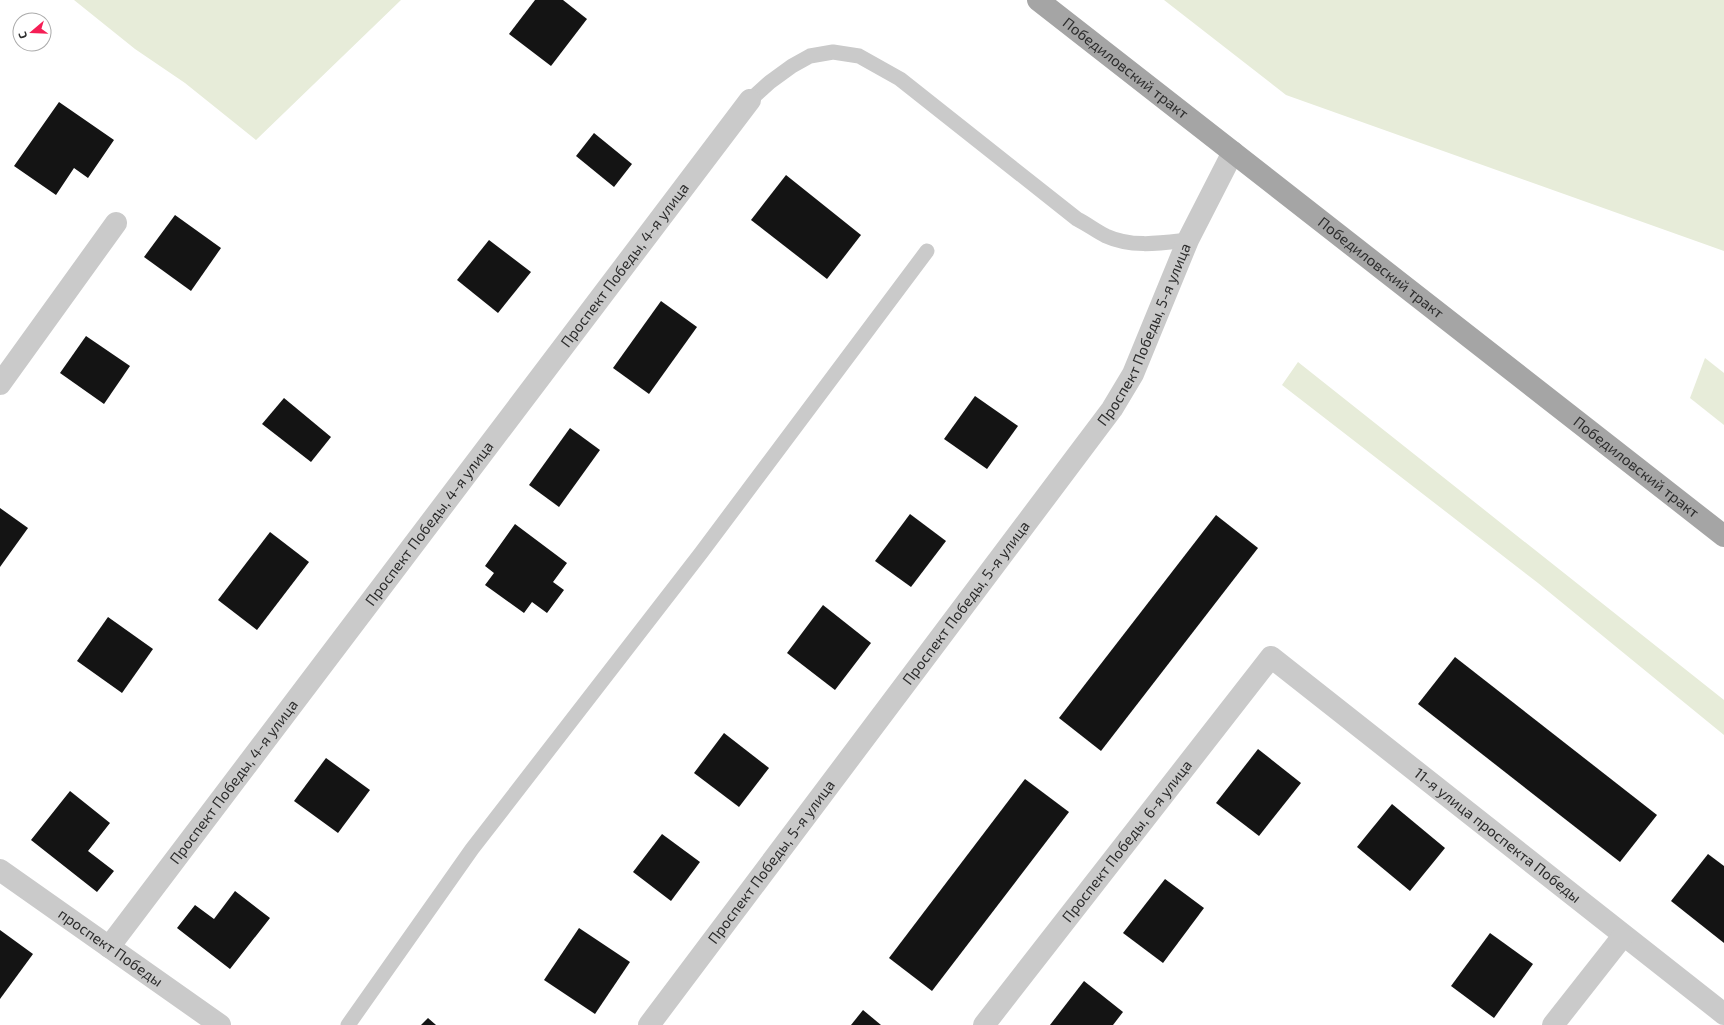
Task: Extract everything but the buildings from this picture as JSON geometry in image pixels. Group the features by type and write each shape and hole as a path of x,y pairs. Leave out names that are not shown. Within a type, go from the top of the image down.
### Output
{"main road":[{"name":"Победиловский тракт","path":"1038,0 1724,536"}],"street":[{"name":"Проспект Победы, 4-я улица","path":"109,947 750,100"},
{"name":"Проспект Победы, 5-я улица","path":"649,1025 1112,409 1134,374 1188,240 1233,152"},
{"path":"0,384 116,223"},
{"name":"11-я улица проспекта Победы","path":"1271,657 1623,936 1724,1014"},
{"name":"Проспект Победы, 6-я улица","path":"984,1025 1271,657"},
{"name":"проспект Победы","path":"0,870 220,1025"},
{"path":"1553,1025 1623,936"}],"lane":[{"path":"750,100 770,82 792,66 810,56 833,52 858,56 900,79 1077,219 1107,237 1131,243 1160,243 1188,240"},
{"path":"348,1025 472,849 701,553 927,251"}],"green space":[{"path":"74,0 401,0 256,140 185,83 135,49"},
{"path":"1164,0 1724,0 1724,251 1286,95"},
{"path":"1705,358 1724,373 1724,425 1690,398"},
{"path":"1298,362 1724,700 1724,735 1538,583 1282,385"}]}
